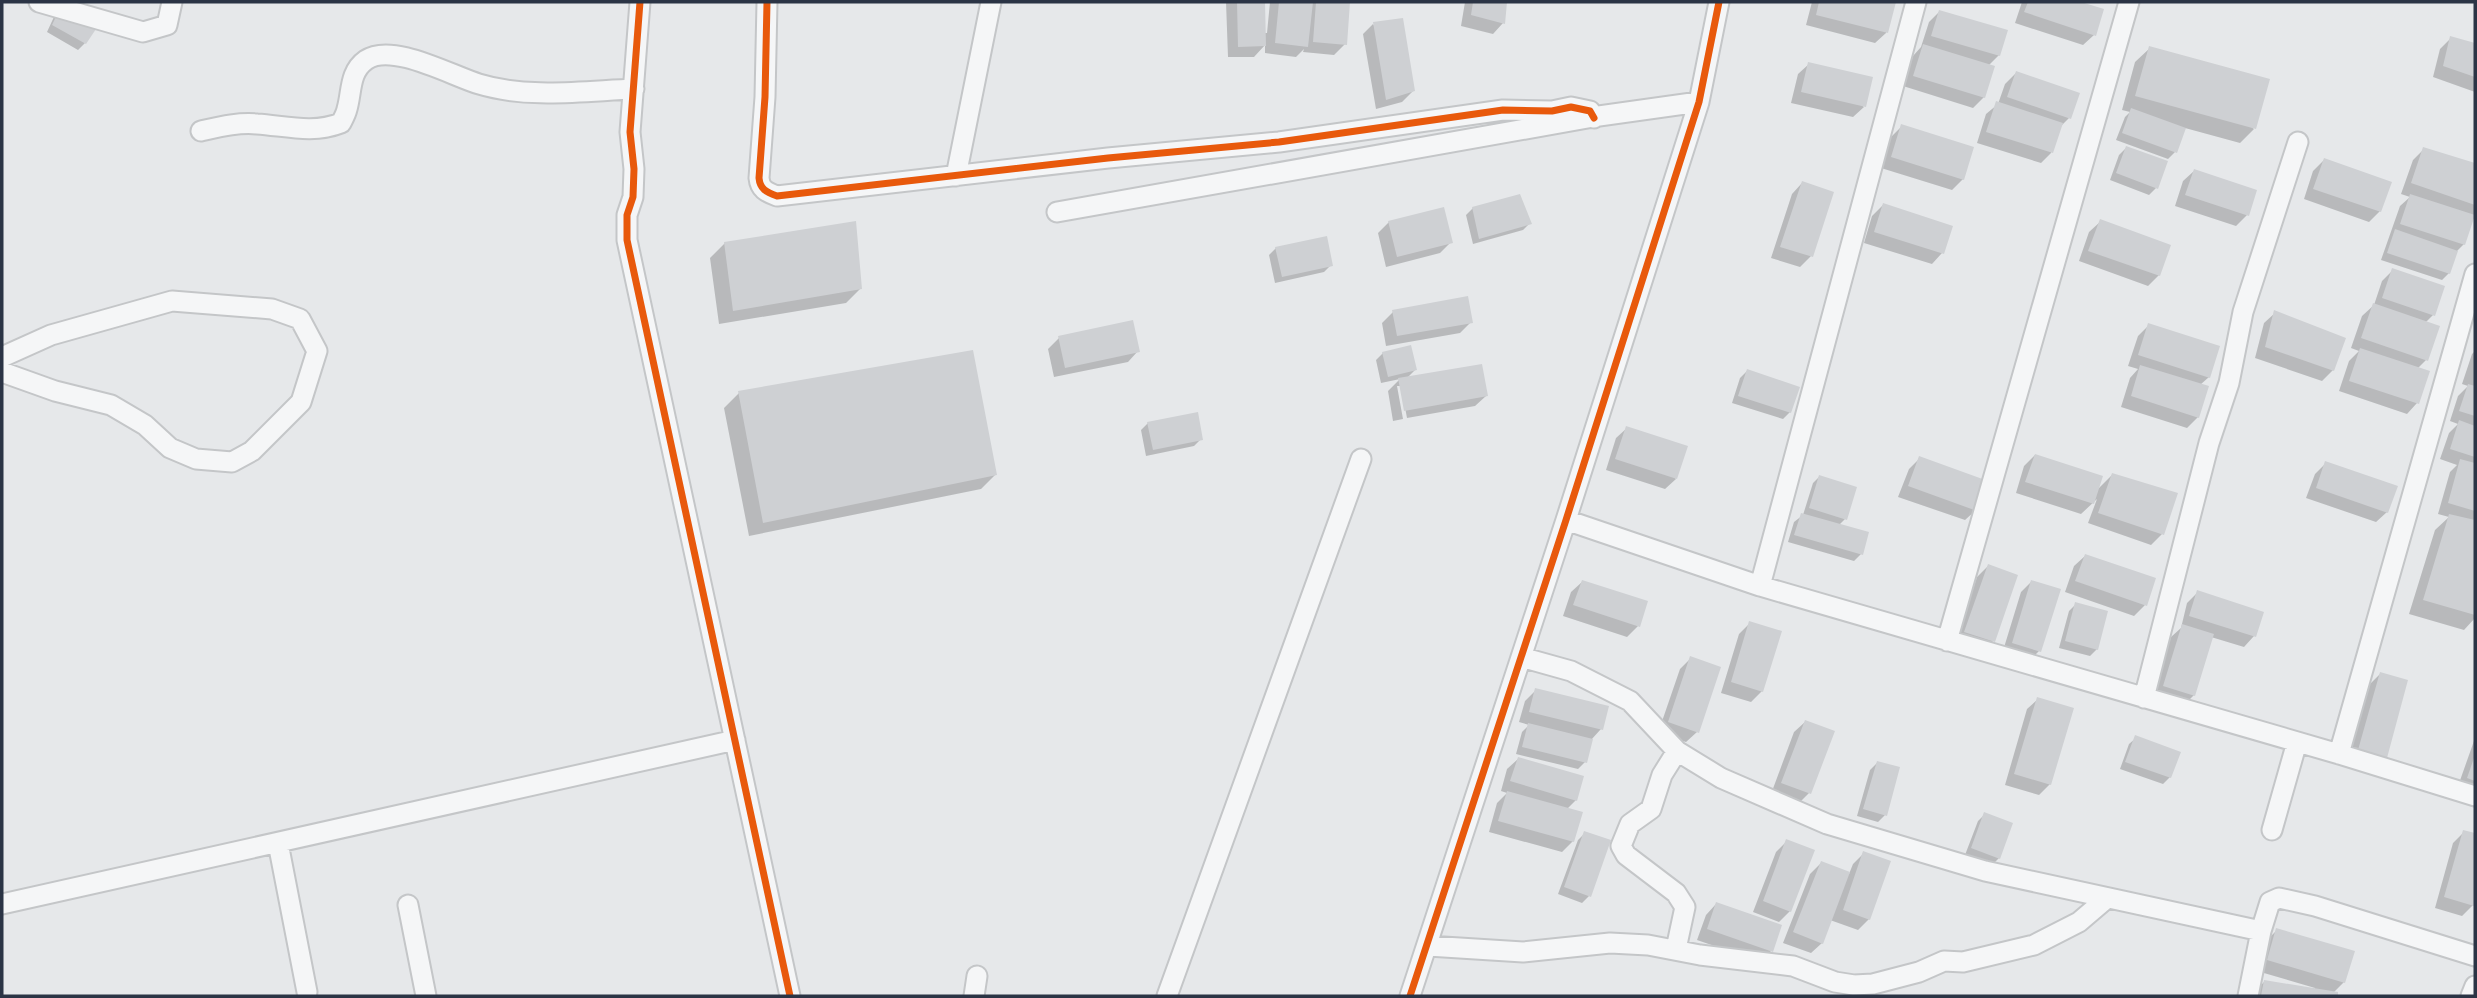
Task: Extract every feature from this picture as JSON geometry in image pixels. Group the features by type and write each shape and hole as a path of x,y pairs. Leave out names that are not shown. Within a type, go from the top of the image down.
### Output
{"street":[{"path":"39,2 143,32 167,24 172,2"},
{"path":"640,2 630,132 634,169 633,197 626,215 627,240 790,996"},
{"path":"767,2 765,96 759,178 760,186 766,192 777,196 1108,158 1279,142 1503,110 1552,111 1571,107 1590,111 1594,117"},
{"path":"956,176 991,2"},
{"path":"1410,996 1699,102 1719,2"},
{"path":"1760,586 1916,2"},
{"path":"1947,641 2129,2"},
{"path":"201,131 254,123 309,130 328,128 341,123 357,70 367,60 380,56 418,61 479,84 507,89 543,92 634,89"},
{"path":"1057,212 1594,117 1699,102"},
{"path":"2144,698 2210,443 2229,383 2243,312 2298,142"},
{"path":"2339,754 2475,274"},
{"path":"2,357 51,335 172,301 272,309 300,319 317,351 301,402 252,451 232,462 196,458 170,448 145,425 111,405 55,391 2,372"},
{"path":"1167,996 1361,459"},
{"path":"1566,520 1760,586 2475,796"},
{"path":"1521,657 1571,670 1630,701 1677,751 1721,778 1827,824 1985,871 2261,931"},
{"path":"2,904 735,740"},
{"path":"2272,830 2297,742"},
{"path":"1676,949 1685,907 1676,893 1626,855 1621,845 1630,824 1651,809 1662,775 1677,751"},
{"path":"278,843 307,992"},
{"path":"1428,946 1523,952 1610,943 1648,945 1700,955 1793,966 1835,982 1873,984 1919,972 1944,961 1963,962 2034,945 2079,922 2106,898"},
{"path":"2248,996 2261,931 2270,902 2279,898 2315,906 2475,956"},
{"path":"408,905 426,996"},
{"path":"974,996 977,976"},
{"path":"2471,996 2475,986"}],"building":[{"path":"63,2 74,2 102,20 86,44 52,25"},
{"path":"1237,2 1265,2 1266,46 1238,47"},
{"path":"1279,2 1313,2 1308,47 1275,43"},
{"path":"1316,2 1350,2 1347,45 1313,42"},
{"path":"1473,2 1507,2 1505,24 1471,15"},
{"path":"1819,2 1896,2 1888,33 1816,15"},
{"path":"2028,2 2081,2 2104,9 2096,36 2024,12"},
{"path":"1939,10 2008,30 2000,56 1931,36"},
{"path":"1403,18 1415,91 1386,100 1373,22"},
{"path":"2450,36 2475,43 2475,77 2443,66"},
{"path":"1923,44 1995,66 1985,98 1913,76"},
{"path":"2149,46 2270,79 2256,129 2135,96"},
{"path":"1808,62 1873,77 1866,107 1801,92"},
{"path":"2016,71 2080,93 2071,119 2007,97"},
{"path":"1996,101 2063,123 2053,153 1986,132"},
{"path":"2131,108 2186,128 2177,153 2122,133"},
{"path":"1901,124 1974,147 1964,180 1891,157"},
{"path":"2126,146 2168,161 2158,189 2116,173"},
{"path":"2423,147 2475,163 2475,205 2411,183"},
{"path":"2324,158 2392,182 2381,212 2313,189"},
{"path":"2194,169 2257,190 2249,216 2185,195"},
{"path":"1802,181 1834,192 1813,257 1780,247"},
{"path":"1520,194 1532,224 1479,239 1472,207"},
{"path":"2410,194 2475,215 2465,245 2400,224"},
{"path":"1883,203 1953,226 1944,254 1874,232"},
{"path":"1444,207 1453,243 1397,257 1388,221"},
{"path":"2100,219 2171,245 2160,276 2088,251"},
{"path":"856,221 862,289 733,311 724,242"},
{"path":"2395,229 2458,251 2450,274 2387,253"},
{"path":"1327,236 1333,266 1282,277 1275,247"},
{"path":"2392,268 2445,286 2435,316 2382,298"},
{"path":"1468,296 1473,323 1397,336 1392,310"},
{"path":"2373,303 2440,326 2428,361 2361,338"},
{"path":"2274,310 2346,338 2334,371 2265,347"},
{"path":"1133,320 1140,352 1065,368 1058,336"},
{"path":"2148,323 2220,346 2210,378 2138,355"},
{"path":"1411,345 1417,370 1388,377 1382,352"},
{"path":"2360,348 2430,371 2419,404 2349,381"},
{"path":"973,350 997,475 763,523 738,391"},
{"path":"1482,364 1488,396 1404,411 1398,378"},
{"path":"2140,365 2209,386 2199,418 2131,396"},
{"path":"1747,369 1800,387 1791,413 1738,396"},
{"path":"2468,384 2475,386 2475,416 2459,411"},
{"path":"1198,412 1203,440 1153,450 1147,422"},
{"path":"2459,420 2475,426 2475,457 2450,449"},
{"path":"1626,426 1688,446 1677,479 1615,459"},
{"path":"2035,454 2103,476 2094,504 2025,482"},
{"path":"1919,456 1988,481 1977,511 1908,486"},
{"path":"2460,459 2475,463 2475,511 2448,503"},
{"path":"2325,461 2398,486 2388,513 2316,488"},
{"path":"2112,473 2178,493 2164,535 2098,513"},
{"path":"1819,475 1857,487 1847,520 1809,508"},
{"path":"1801,513 1869,532 1863,555 1794,535"},
{"path":"2449,514 2475,520 2475,615 2423,600"},
{"path":"2085,554 2156,578 2147,606 2075,581"},
{"path":"1988,564 2018,575 1995,642 1964,632"},
{"path":"1582,580 1648,601 1640,627 1573,605"},
{"path":"2031,580 2061,589 2041,652 2012,643"},
{"path":"2197,590 2264,612 2256,637 2189,616"},
{"path":"2075,602 2108,611 2098,650 2065,641"},
{"path":"1749,621 1782,631 1763,692 1731,682"},
{"path":"2182,624 2214,634 2195,696 2163,686"},
{"path":"1690,656 1721,667 1699,733 1668,722"},
{"path":"2380,672 2408,680 2387,758 2358,750"},
{"path":"1535,688 1609,706 1603,730 1529,712"},
{"path":"2037,697 2074,708 2051,785 2014,774"},
{"path":"1805,720 1835,731 1811,794 1781,783"},
{"path":"1528,723 1593,739 1587,763 1522,747"},
{"path":"2135,735 2181,752 2171,778 2125,762"},
{"path":"2475,755 2475,781 2467,778"},
{"path":"1518,757 1584,776 1577,801 1510,781"},
{"path":"1877,761 1900,767 1887,816 1863,809"},
{"path":"1507,791 1583,812 1574,842 1498,821"},
{"path":"1984,812 2013,823 2000,859 1971,848"},
{"path":"2463,830 2475,833 2474,906 2444,897"},
{"path":"1584,831 1611,840 1591,897 1564,887"},
{"path":"1786,839 1815,850 1791,912 1763,901"},
{"path":"1863,851 1891,861 1870,920 1843,910"},
{"path":"1821,861 1850,872 1823,944 1793,932"},
{"path":"1716,902 1782,925 1773,952 1707,929"},
{"path":"2276,928 2355,951 2345,983 2267,960"},
{"path":"2264,980 2338,992 2338,996 2261,996"}],"cycle path":[{"path":"640,2 630,132 634,169 633,197 627,215 627,240 790,996"},
{"path":"767,2 765,97 759,178 764,190 777,196 1108,158 1279,142 1503,110 1552,111 1571,107 1590,111 1594,118"},
{"path":"1410,996 1699,102 1719,2"}]}
